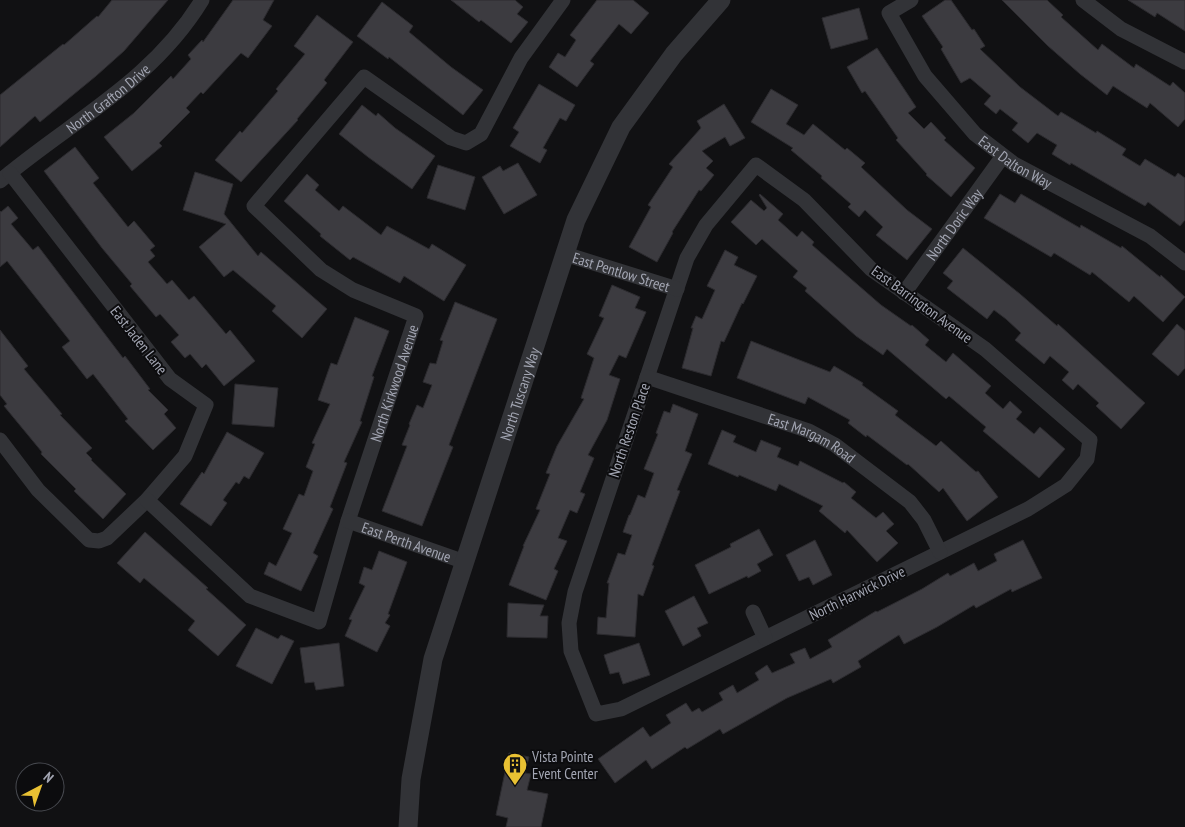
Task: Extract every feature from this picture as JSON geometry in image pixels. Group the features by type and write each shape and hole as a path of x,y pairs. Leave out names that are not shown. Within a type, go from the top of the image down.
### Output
{"street":[{"name":"North Grafton Drive","path":"5,177 126,86 168,48 202,0"},
{"name":"North Tuscany Way","path":"408,827 411,778 434,659 576,220 621,127 674,54 721,0"},
{"name":"East Dalton Way","path":"910,0 889,13 925,76 954,112 975,134 1014,164 1150,236 1185,263"},
{"path":"1083,0 1121,29 1185,62"},
{"name":"North Kirkwood Avenue","path":"147,500 250,596 319,622 348,521 416,316 354,290 321,270 254,206 364,77 451,138 466,143 481,134 521,58 559,1"},
{"name":"North Doric Way","path":"904,293 1003,156"},
{"name":"East Barrington Avenue","path":"756,165 804,200 871,268 985,350 1090,440"},
{"name":"North Reston Place","path":"596,714 571,651 569,623 575,592 687,258 706,225 756,165"},
{"name":"East Jaden Lane","path":"0,440 38,490 89,540 99,541 107,538 147,500 185,456 206,405 170,379 5,177"},
{"name":"East Pentlow Street","path":"565,254 677,289"},
{"name":"East Margam Road","path":"647,376 809,431 835,445 910,502 924,520 940,552"},
{"name":"North Harwick Drive","path":"596,714 621,709 1028,509 1066,485 1088,459 1090,440"},
{"name":"East Perth Avenue","path":"348,521 465,562"},
{"path":"753,612 766,638"}],"building":[{"path":"112,0 168,0 124,51 96,76 40,122 35,116 0,147 0,95 98,17"},
{"path":"233,0 274,0 263,20 272,26 248,58 241,53 203,94 201,92 186,108 190,112 159,143 162,146 132,171 104,137 134,113 171,76 173,79 191,59 188,55 202,40 203,42"},
{"path":"451,0 515,0 523,7 517,14 528,22 511,43 481,20 479,22"},
{"path":"597,0 633,0 649,13 631,34 619,24 590,61 594,64 577,87 549,67 558,53 565,57 576,40 570,35"},
{"path":"945,0 951,0 972,30 974,29 985,46 980,49 1020,87 1058,116 1061,112 1096,133 1097,131 1126,149 1122,155 1140,166 1145,159 1175,177 1178,173 1185,178 1185,220 1180,226 1148,202 1145,206 1052,154 1057,145 1037,133 1028,143 1012,130 1018,123 1000,109 996,114 984,104 991,96 970,78 961,83 941,49 943,47 922,16"},
{"path":"1002,0 1047,0 1063,15 1061,17 1098,50 1102,44 1134,68 1136,64 1170,86 1173,82 1185,93 1185,119 1178,127 1150,103 1147,108 1113,86 1107,95 1048,46"},
{"path":"1128,0 1185,0 1185,31 1157,13 1155,17"},
{"path":"382,2 413,26 409,32 451,67 483,90 463,115 389,57 388,59 357,36"},
{"path":"859,8 868,39 831,49 822,18"},
{"path":"317,15 353,42 324,80 327,83 298,120 241,182 215,160 240,131 242,133 278,91 276,89 305,54 294,46"},
{"path":"877,48 916,107 908,113 924,129 931,122 946,138 944,140 975,168 951,197 926,175 896,140 898,138 865,91 862,93 847,67"},
{"path":"539,84 575,105 566,121 560,118 543,148 547,150 540,163 510,146 519,132 513,128"},
{"path":"771,89 798,105 786,124 804,135 813,124 845,150 847,148 865,163 861,167 907,210 932,229 907,260 876,235 883,227 865,210 859,217 848,207 851,204 791,150 793,148 751,122"},
{"path":"724,104 745,138 730,146 725,137 702,151 713,161 706,168 714,175 701,191 699,190 672,232 657,262 629,247 651,207 648,205 673,167 669,164 701,128 697,121"},
{"path":"362,105 376,116 378,113 395,128 435,156 412,189 339,134"},
{"path":"75,147 99,178 93,183 128,227 134,221 155,246 150,250 155,256 148,262 167,284 172,280 189,300 194,296 226,334 230,330 255,361 224,386 206,364 202,368 190,354 185,358 171,342 179,335 160,314 156,317 130,286 132,284 102,248 44,171"},
{"path":"518,163 537,195 504,214 482,177 500,166 503,171"},
{"path":"438,165 475,177 465,210 427,198"},
{"path":"195,172 233,184 224,214 258,256 261,252 327,309 302,338 272,311 276,306 233,270 224,277 199,247 226,224 183,210"},
{"path":"307,174 319,185 315,190 339,211 343,206 381,235 387,226 429,249 432,244 466,265 444,301 404,276 400,283 353,257 350,260 320,236 321,234 284,201"},
{"path":"760,194 783,214 778,220 797,237 802,231 814,242 812,245 881,305 912,325 929,340 925,345 946,362 953,353 991,386 985,393 1003,409 1010,401 1022,412 1016,419 1034,434 1040,427 1065,449 1039,478 983,431 986,427 949,396 946,399 887,349 883,355 856,336 805,291 807,288 793,277 798,271 762,239 756,245 731,222 751,200 764,211 767,208"},
{"path":"1000,194 1015,203 1021,194 1080,228 1081,225 1121,248 1122,246 1160,277 1161,275 1185,297 1163,322 1134,296 1129,302 1092,272 1090,275 1054,253 1051,257 984,218"},
{"path":"8,206 18,218 11,224 33,250 38,246 123,358 125,356 150,389 148,390 168,410 164,414 176,428 153,450 125,421 128,419 93,374 87,379 62,347 70,341 7,261 0,267 0,211"},
{"path":"963,248 1057,326 1058,324 1145,403 1121,429 1096,406 1099,403 1078,384 1073,390 1062,380 1069,372 1050,356 1044,364 1015,340 1021,333 1006,319 994,310 987,319 947,288 953,281 943,273"},
{"path":"725,250 738,257 734,265 757,276 724,342 721,341 711,376 682,368 693,328 691,328 696,316 702,319 715,290 707,286"},
{"path":"612,285 640,297 635,308 646,312 626,358 619,355 609,375 620,379 607,420 588,455 594,458 580,492 585,494 577,513 570,510 558,538 567,541 554,569 558,571 546,600 509,585 523,546 540,510 536,509 550,474 546,473 557,446 584,399 581,398 594,358 587,354 604,318 599,316"},
{"path":"455,302 497,319 449,445 453,447 422,526 382,511 407,446 402,445 409,424 417,405 423,408 432,385 423,382 430,363 436,364 443,341 440,340"},
{"path":"355,317 389,331 372,376 374,377 360,421 362,422 344,462 347,463 330,507 333,509 313,553 318,556 301,591 264,574 269,562 276,566 292,533 283,529 299,494 304,496 313,471 306,467 315,444 312,443 330,404 318,400 331,363 337,365"},
{"path":"1177,324 1185,331 1185,368 1178,376 1152,354"},
{"path":"0,330 28,366 24,369 62,414 60,415 92,448 86,453 91,460 126,494 103,519 74,491 76,489 41,454 42,452 4,406 7,404 0,395"},
{"path":"751,341 830,372 834,366 863,383 862,385 898,411 895,415 936,446 941,441 976,472 978,471 998,497 967,521 943,488 939,492 908,464 848,423 850,420 808,397 805,404 737,378"},
{"path":"235,384 278,388 274,427 232,424"},
{"path":"673,404 698,414 685,451 692,454 677,490 680,491 652,565 654,566 643,596 638,594 635,637 597,634 598,617 606,618 609,583 607,583 618,553 625,555 632,535 623,532 638,495 645,498 654,473 644,469 658,434 656,433 664,411 670,413"},
{"path":"722,430 736,436 733,442 756,452 761,440 781,448 777,457 798,466 800,461 844,482 856,492 851,498 876,518 883,512 894,524 886,531 898,543 877,562 847,530 845,533 819,511 823,506 779,484 776,491 708,464"},
{"path":"227,432 264,453 249,479 244,476 239,484 236,482 223,500 227,503 211,526 180,504 202,472 204,474"},
{"path":"759,529 773,555 757,564 761,571 709,594 695,565 731,547 730,544"},
{"path":"145,532 246,625 218,656 188,630 195,621 144,578 140,583 117,563"},
{"path":"815,540 832,575 813,585 809,577 799,581 786,555"},
{"path":"1023,540 1042,578 1012,592 1011,589 976,608 974,605 904,644 899,635 858,661 861,667 833,683 831,679 787,698 723,734 720,729 687,749 685,747 652,769 646,760 615,783 598,759 643,727 650,737 671,723 666,715 686,703 692,712 699,708 702,712 723,700 719,693 733,685 737,693 759,680 755,673 767,665 772,673 795,663 790,654 805,648 810,659 832,647 828,640 876,611 922,589 948,573 950,576 974,563 978,571 997,561 994,554"},
{"path":"379,551 407,562 388,614 390,615 385,623 390,626 377,652 345,636 352,620 349,619 365,586 359,583 364,567 372,570"},
{"path":"694,596 708,623 697,628 701,636 683,646 665,611"},
{"path":"508,603 544,605 540,616 548,616 547,638 507,637"},
{"path":"256,628 278,639 281,635 294,641 272,684 236,666"},
{"path":"339,643 344,686 316,690 314,682 305,683 300,648"},
{"path":"639,643 650,675 623,684 619,672 610,674 604,655"},
{"name":"Vista Pointe Event Center","path":"509,753 529,757 525,773 531,774 527,790 548,794 541,827 506,827 508,818 496,815"}],"place":[{"name":"Vista Pointe Event Center","path":"515,786"}]}
